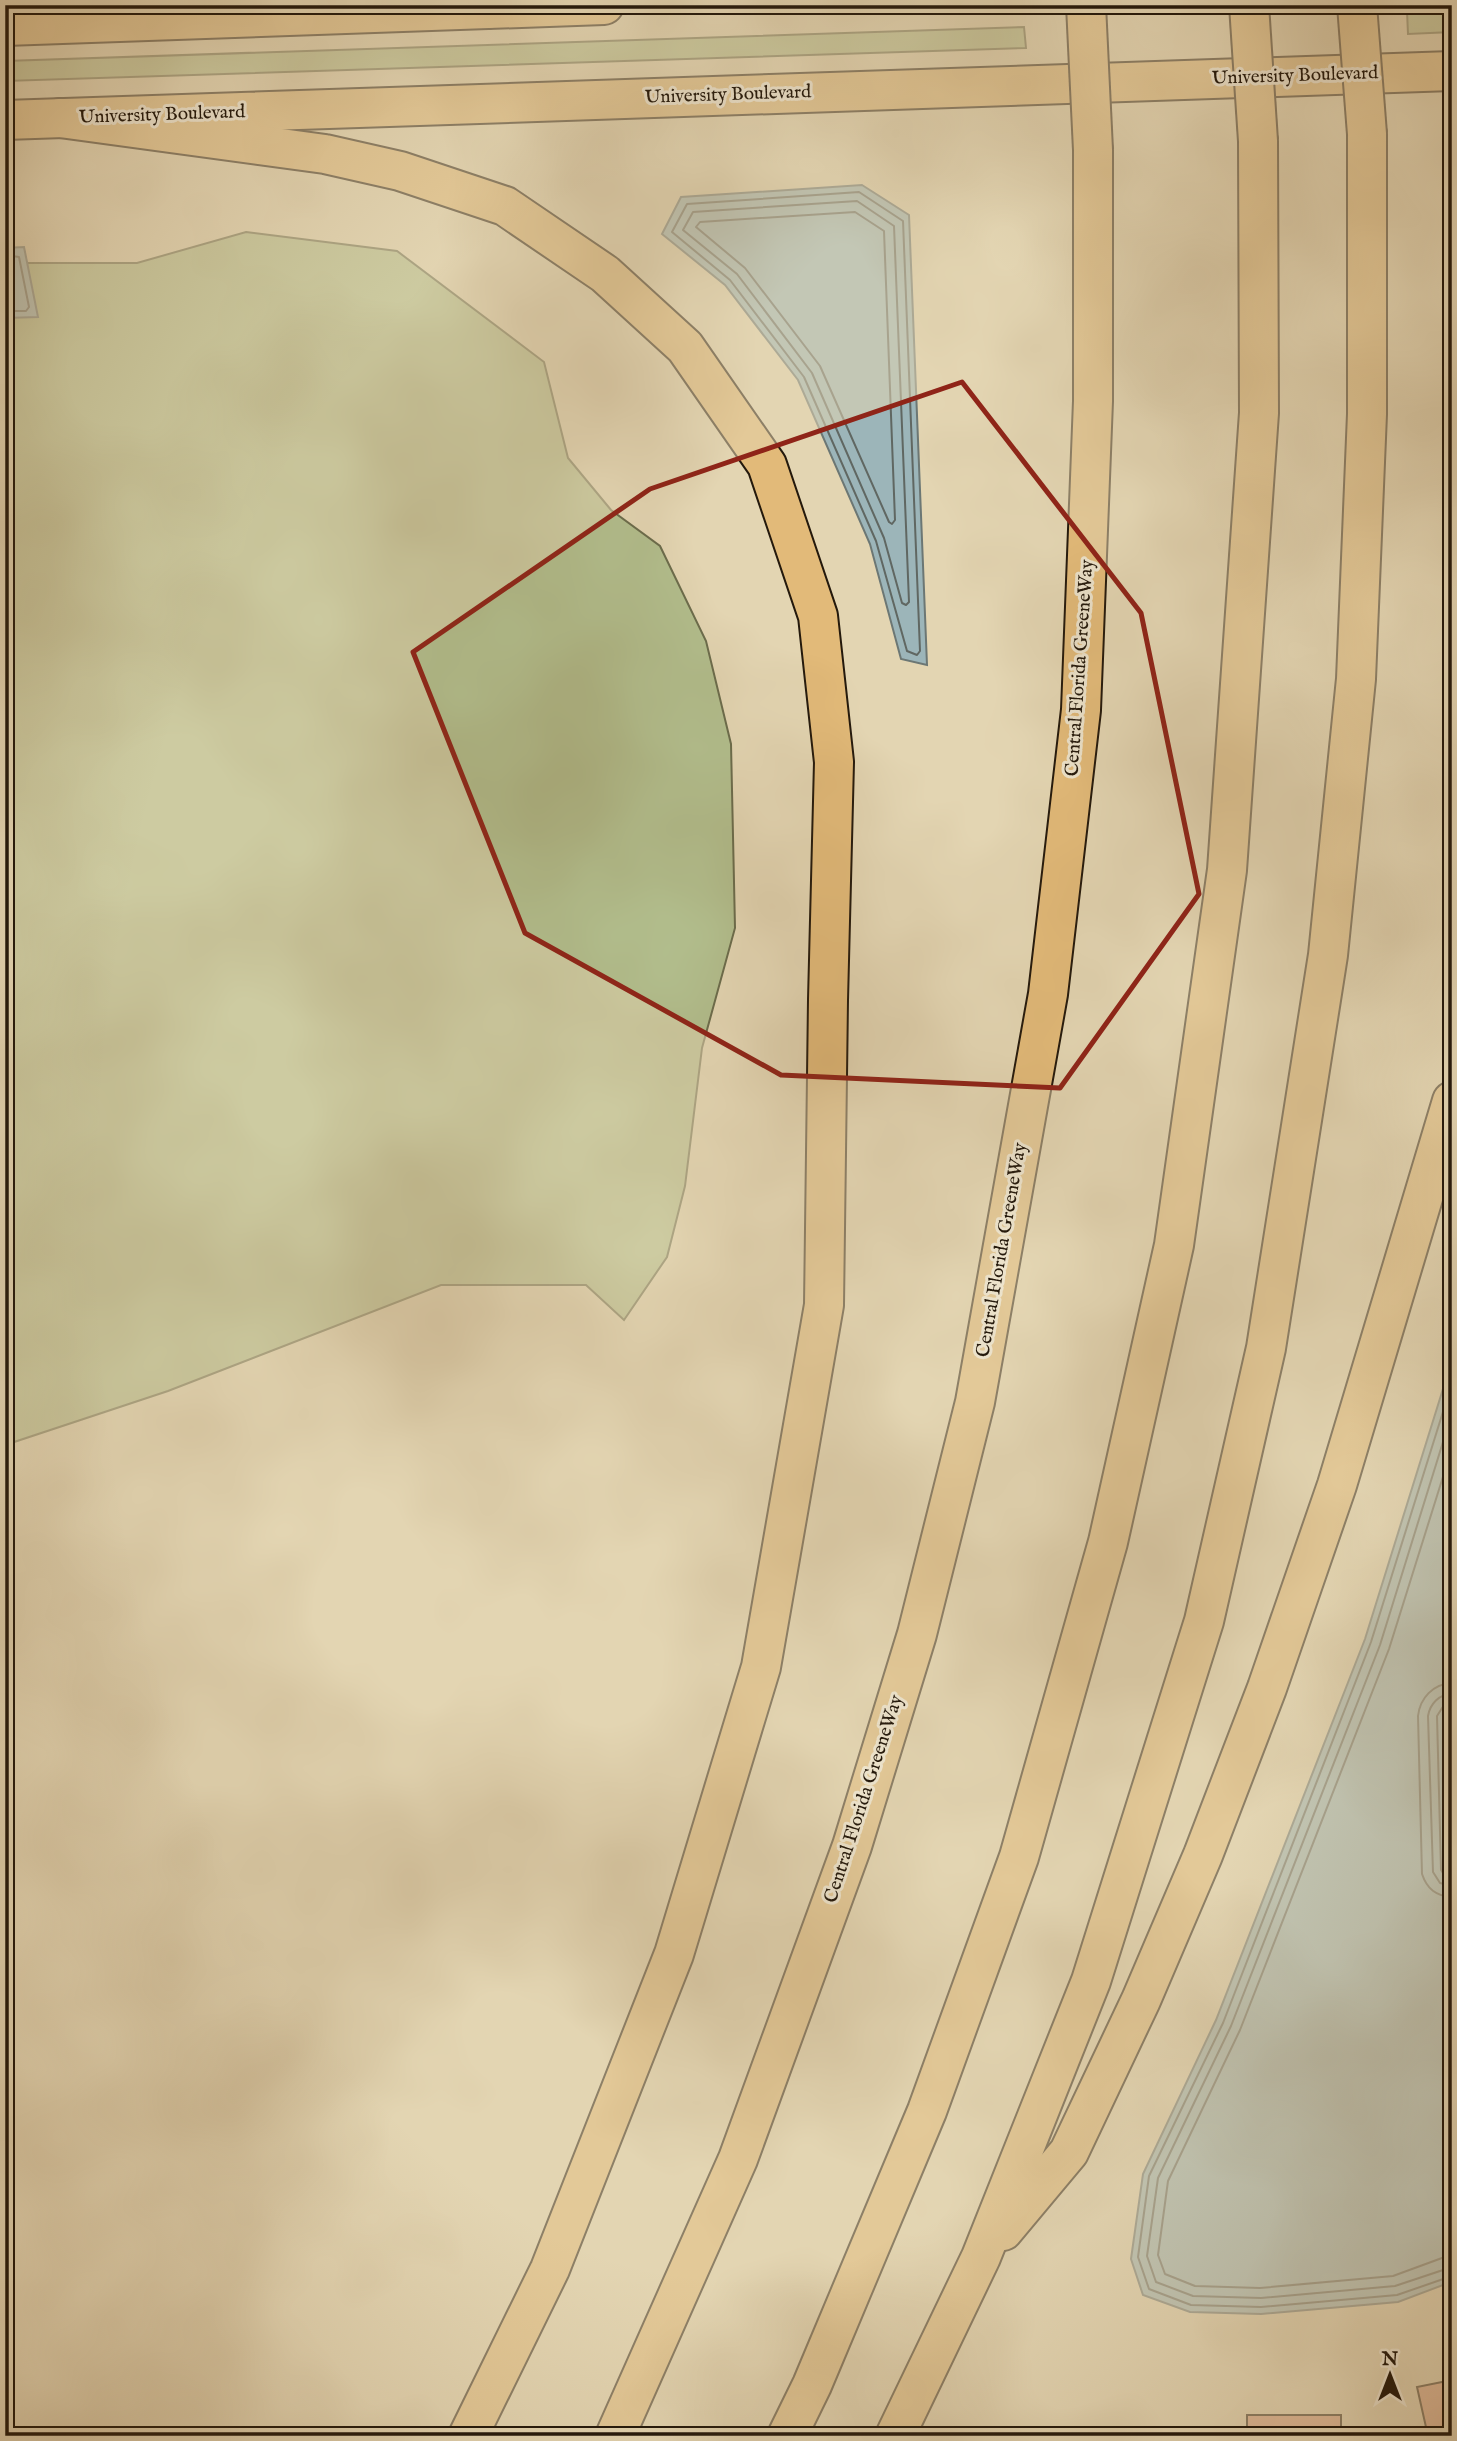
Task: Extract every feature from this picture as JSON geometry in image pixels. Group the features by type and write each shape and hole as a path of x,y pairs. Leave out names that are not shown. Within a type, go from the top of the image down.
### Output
{"main road":[{"path":"5,26 478,7 604,5"},
{"name":"Central Florida GreeneWay","path":"615,2436 738,2159 852,1846 917,1634 975,1402 1048,995 1081,710 1093,401 1093,150 1086,5"},
{"path":"788,2436 928,2111 1019,1857 1108,1542 1174,1245 1227,870 1259,413 1258,141 1250,5"},
{"path":"895,2436 981,2257 1091,1982 1204,1621 1266,1348 1328,955 1356,679 1367,414 1367,134 1357,5"},
{"name":"University Boulevard","path":"5,120 1452,71"},
{"path":"60,118 325,154 400,172 505,206 605,274 685,347 767,465 818,616 834,762 824,1305 761,1667 674,1954 550,2269 468,2436"},
{"path":"981,2257 1069,2152 1136,2012 1203,1855 1267,1688 1337,1485 1452,1101"}],"highlighted area":[{"path":"962,382 1141,613 1199,894 1060,1088 781,1075 525,933 413,652 650,489"}],"green space":[{"path":"1452,10 1452,32 1408,34 1407,11"},
{"path":"1024,27 1026,48 5,81 5,61"},
{"path":"246,232 397,251 544,362 568,458 611,510 660,546 706,641 731,744 735,928 702,1048 685,1186 667,1257 624,1320 586,1285 441,1285 168,1391 5,1445 5,263 137,263"}],"water":[{"path":"862,185 909,215 927,665 901,659 870,544 798,380 725,285 662,234 681,197"},
{"path":"24,247 38,317 5,318 5,248"},
{"path":"1452,1360 1452,1706 1444,1716 1452,1992 1451,2282 1398,2302 1261,2314 1190,2312 1143,2295 1131,2259 1143,2174 1216,2020 1365,1639"}],"building":[{"path":"1452,2380 1452,2436 1428,2436 1417,2387"},
{"path":"1247,2415 1341,2415 1341,2436 1247,2436"}]}
